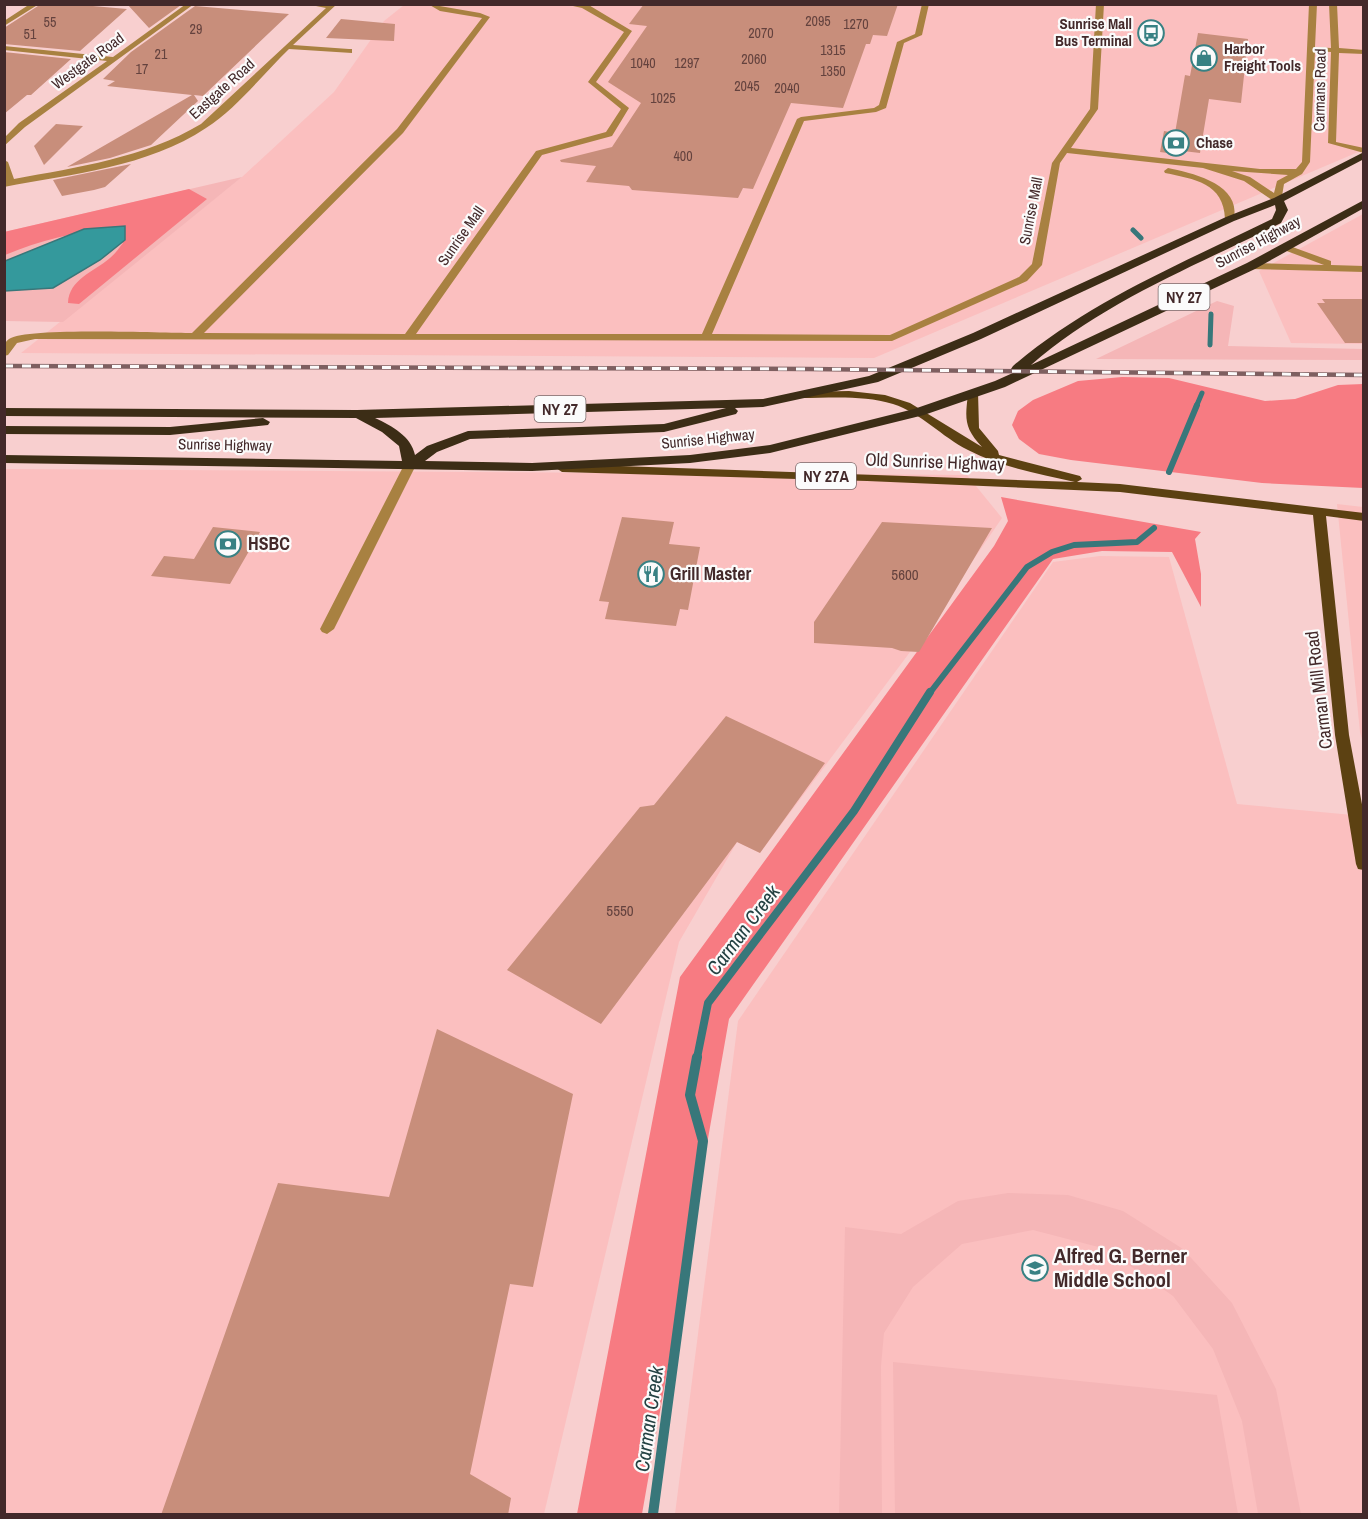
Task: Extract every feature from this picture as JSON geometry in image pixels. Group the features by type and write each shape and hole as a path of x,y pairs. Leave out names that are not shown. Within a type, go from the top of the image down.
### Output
{"highway":[{"name":"Sunrise Highway","path":"4,412 357,414 764,403 873,379 894,371 977,336 1230,219 1278,200 1364,153"},
{"path":"1000,384 1049,342 1068,329 1143,287 1277,220 1282,210 1278,200"},
{"name":"Sunrise Highway","path":"4,459 532,467 690,459 770,449 919,412 1000,384 1251,266 1287,248 1364,203"},
{"path":"357,414 387,429 406,445 410,465 432,449 468,435 664,428 764,403"},
{"path":"4,430 170,431 233,427 318,414"}],"main road":[{"path":"974,394 971,418 973,432 1003,461"},
{"name":"Old Sunrise Highway","path":"801,395 875,397 898,402 919,412 960,441 1003,461 1120,488"},
{"name":"Old Sunrise Highway","path":"532,467 867,477 1120,488 1364,517"},
{"name":"Carman Mill Road","path":"1319,511 1342,735 1363,859"}],"street":[{"path":"4,24 36,4"},
{"name":"Westgate Road","path":"4,144 22,125 191,4"},
{"path":"309,4 333,5"},
{"path":"195,336 400,131 486,16 474,12 439,10 431,4"},
{"name":"Sunrise Mall","path":"408,336 539,153 609,134 625,108 592,82 628,31 584,6 567,4"},
{"path":"4,353 13,341 35,336 706,337 801,119 876,110 883,106 901,42 918,34 926,4"},
{"path":"1057,161 1094,109 1100,4"},
{"name":"Carmans Road","path":"1278,200 1281,183 1299,172 1306,162 1313,4"},
{"name":"Carmans Road","path":"1333,4 1335,51 1332,143 1364,153"},
{"name":"Eastgate Road","path":"8,184 132,156 165,146 192,134 219,113 333,5"},
{"path":"287,47 349,51"},
{"path":"4,48 114,59"},
{"path":"1312,49 1364,52"},
{"path":"1065,150 1286,174 1299,172"},
{"path":"1057,161 1169,171 1195,177 1215,186 1223,193 1228,202 1230,219"},
{"name":"Sunrise Mall","path":"706,337 892,338 1023,279 1037,265 1057,161"},
{"path":"4,162 8,184"},
{"path":"1205,166 1247,179 1278,200"},
{"path":"1287,248 1325,262 1364,268"},
{"path":"1251,266 1364,268"},
{"path":"327,629 410,465"}],"shaded area":[{"path":"404,5 1363,5 1363,150 874,358 21,353 242,177 334,92 384,21"},
{"path":"242,177 63,322 5,321 4,232"},
{"path":"189,189 207,199 79,304 68,303 73,288 83,277 112,256 123,243 113,229 58,237 5,255 4,232"},
{"path":"1363,214 1363,344 1291,343 1259,271"},
{"path":"1217,301 1234,306 1228,346 1363,349 1363,360 1096,359"},
{"path":"1122,377 1169,378 1265,401 1295,399 1338,385 1363,384 1363,488 1262,483 1071,460 1039,454 1019,439 1012,425 1018,411 1033,400 1078,381"},
{"path":"5,469 967,475 1002,518 910,652 760,853 737,842 679,942 544,1514 5,1514"},
{"path":"1001,497 1201,532 1195,539 1201,574 1201,607 1172,552 1102,551 1053,559 729,1019 642,1514 577,1514 680,977 994,546 1008,521"},
{"path":"1337,504 1363,507 1363,743 1360,732"},
{"name":"Alfred G. Berner Middle School","path":"1100,556 1169,557 1237,804 1363,816 1363,1514 675,1514 738,1021 1053,562"},
{"path":"1008,1193 1068,1195 1123,1211 1183,1249 1232,1303 1276,1389 1301,1514 1258,1514 1242,1421 1213,1349 1173,1296 1106,1249 1033,1230 962,1244 913,1287 884,1333 881,1366 882,1514 839,1514 845,1227 901,1234 958,1201"},
{"path":"893,1362 1217,1395 1238,1514 895,1514"}],"water":[{"path":"125,226 125,240 100,260 53,288 5,291 5,261 84,229"}],"building":[{"path":"41,4 127,9 80,51 4,44 4,28"},
{"path":"127,4 175,4 181,5 149,28"},
{"path":"644,4 898,4 887,36 873,35 870,44 866,44 843,108 791,103 753,189 743,188 738,198 632,190 629,186 586,182 596,166 561,162 560,160 612,147 641,103 608,82 647,26 629,24"},
{"path":"195,6 289,14 203,96 194,95 198,101 151,145 110,158 67,167 192,95 107,86 115,81 103,79 131,52"},
{"path":"341,19 395,24 394,41 326,38"},
{"path":"1198,33 1248,39 1241,103 1209,99 1200,153 1183,151 1182,155 1160,152 1164,131 1175,133 1185,75 1190,76"},
{"path":"4,52 71,59 31,95 27,95 4,114"},
{"path":"56,124 83,126 44,165 34,146"},
{"path":"131,164 105,187 94,190 62,196 53,180"},
{"path":"1322,299 1364,299 1364,343 1345,343 1317,303 1325,303"},
{"name":"Grill Master","path":"622,517 674,522 669,544 700,547 688,610 680,609 676,626 605,619 609,602 599,601"},
{"path":"882,522 992,528 919,652 814,643 814,622"},
{"name":"HSBC","path":"213,527 260,532 230,584 151,576 164,556 194,559"},
{"path":"726,716 825,763 760,853 737,842 601,1024 507,970 640,807 654,805"},
{"path":"437,1029 573,1094 533,1287 510,1284 470,1474 511,1498 508,1515 161,1515 278,1183 389,1197"}],"waterway":[{"name":"Carman Creek","path":"1133,230 1141,238"},
{"name":"Carman Creek","path":"1210,345 1211,314"},
{"name":"Carman Creek","path":"1196,407 1202,393"},
{"name":"Carman Creek","path":"1169,472 1197,405"},
{"name":"Carman Creek","path":"929,694 1027,567 1052,552 1074,545 1137,542 1154,528"},
{"name":"Carman Creek","path":"697,1058 708,1003 854,811 930,692"},
{"name":"Carman Creek","path":"653,1514 703,1141 690,1095 697,1057"}],"railway":[{"path":"4,366 807,369 1364,375"}],"place":[{"name":"Sunrise Mall Bus Terminal","path":"1151,33"},
{"name":"Harbor Freight Tools","path":"1204,58"},
{"name":"Chase","path":"1176,143"},
{"name":"HSBC","path":"228,544"},
{"name":"Grill Master","path":"651,574"},
{"name":"Alfred G. Berner Middle School","path":"1035,1268"}]}
